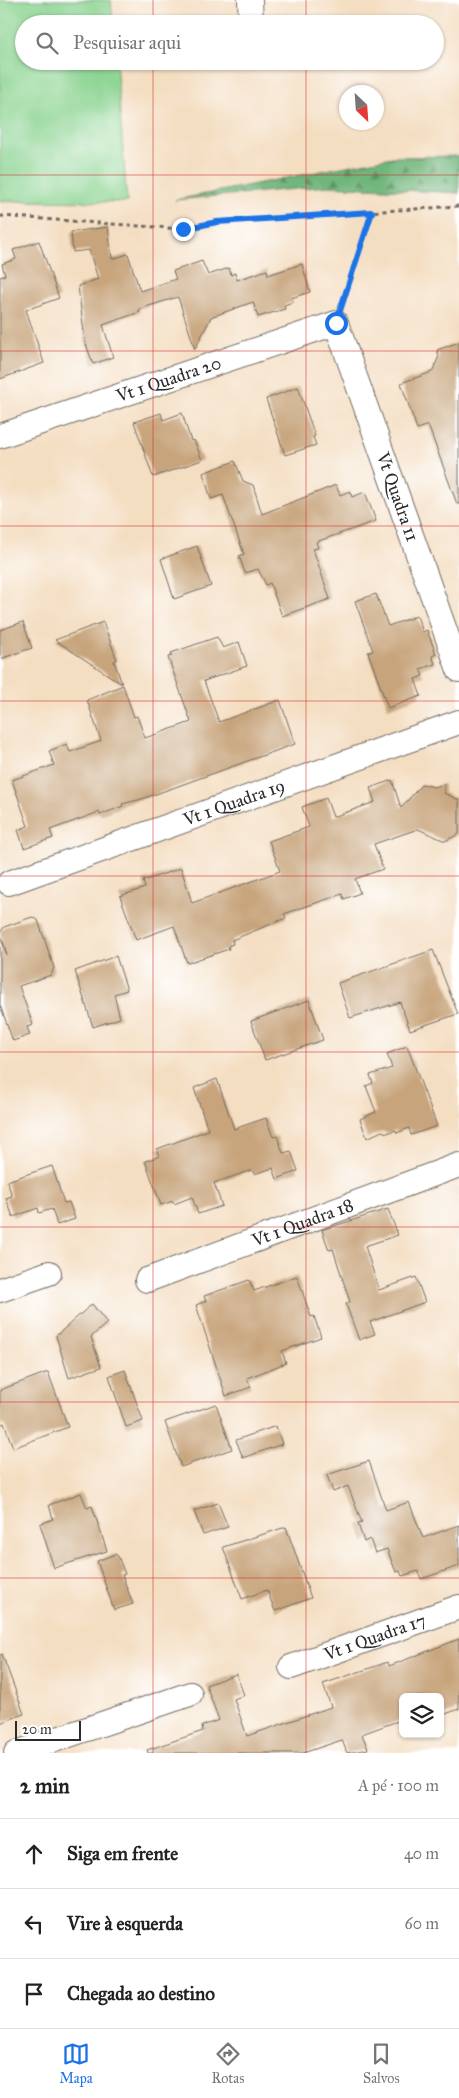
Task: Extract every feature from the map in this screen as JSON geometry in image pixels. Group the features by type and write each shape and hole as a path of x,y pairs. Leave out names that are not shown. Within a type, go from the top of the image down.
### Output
{"street":[{"path":"250,0 251,15"},
{"name":"Vt 1 Quadra 20","path":"0,436 336,323"},
{"name":"Vt Quadra 11","path":"336,323 459,670"},
{"name":"Vt 1 Quadra 19","path":"9,883 459,722"},
{"name":"Vt 1 Quadra 18","path":"147,1280 459,1165"},
{"path":"0,1290 49,1273"},
{"name":"Vt 1 Quadra 17","path":"291,1667 459,1607"},
{"path":"16,1753 190,1694"}],"path":[{"path":"0,216 183,229 217,222 459,206"},
{"path":"336,323 372,212"}],"green space":[{"path":"0,0 111,0 112,15 15,15 15,70 117,70 127,202 0,201"},
{"path":"459,156 459,193 328,186 175,200 392,157"}],"building":[{"path":"108,227 112,259 128,254 140,291 176,279 173,271 202,261 208,275 229,268 231,275 235,273 237,280 267,270 268,275 302,264 310,292 291,298 293,302 284,305 285,309 258,317 253,302 211,317 195,349 178,297 139,309 140,312 103,325 113,357 93,364 85,341 78,286 98,279 89,250 73,252 71,232"},
{"path":"39,241 59,298 26,310 44,363 0,379 0,277 5,275 2,264 16,259 13,250"},
{"path":"459,342 459,504 457,504 428,425 417,429 401,383 432,372 439,356 437,350"},
{"path":"298,387 315,436 313,437 316,445 285,455 266,399"},
{"path":"161,413 163,420 182,413 191,441 194,440 202,460 153,477 134,422"},
{"path":"235,461 243,481 253,485 262,514 336,485 340,495 350,491 352,497 365,492 376,521 316,542 318,548 313,549 330,599 282,616 270,583 266,585 258,569 245,573 239,556 244,554 223,495 211,499 203,473"},
{"path":"197,546 211,586 174,599 161,559"},
{"path":"376,594 388,626 417,616 423,632 427,630 436,654 432,656 435,664 420,669 423,676 415,679 421,696 388,708 368,652 373,651 355,601"},
{"path":"23,622 32,648 0,659 0,630"},
{"path":"103,622 117,660 114,661 122,684 55,640"},
{"path":"217,637 223,648 239,642 247,666 204,681 219,722 280,700 295,744 142,799 122,804 123,806 100,815 99,812 50,830 53,838 24,848 18,830 28,826 12,780 54,765 49,751 67,744 70,752 101,741 87,700 123,685 134,717 137,716 145,738 191,722 168,657 172,656 171,653"},
{"path":"392,780 401,808 422,784 434,787 444,784 444,793 459,800 459,834 445,841 418,829 374,844 383,869 355,879 360,893 344,899 342,894 284,914 286,918 232,940 233,944 228,946 229,949 187,963 174,926 136,940 120,896 145,888 143,881 181,868 192,903 280,871 269,841 309,827 302,807 326,798 333,817 375,802 370,788"},
{"path":"32,917 38,920 54,968 51,975 19,986 33,1025 27,1027 30,1035 13,1041 0,1005 0,941 2,940 7,955 0,933 4,927"},
{"path":"433,950 458,1014 410,1030 400,1002 350,1018 338,983"},
{"path":"116,956 127,990 114,994 120,1018 93,1027 75,971"},
{"path":"309,1000 323,1040 265,1060 251,1021"},
{"path":"407,1046 437,1126 411,1135 409,1128 397,1133 396,1130 387,1133 382,1131 367,1138 360,1119 376,1112 366,1086 373,1083 370,1075 392,1068 387,1054"},
{"path":"217,1079 234,1129 266,1118 273,1137 277,1136 283,1153 291,1151 298,1171 277,1179 273,1168 254,1174 252,1170 214,1183 222,1206 198,1214 192,1197 174,1204 173,1201 161,1205 145,1161 160,1156 157,1149 208,1130 194,1088"},
{"path":"52,1166 64,1203 69,1202 75,1219 57,1225 52,1209 39,1213 38,1208 13,1217 6,1198 12,1196 7,1181"},
{"path":"388,1209 398,1235 365,1246 379,1290 416,1277 425,1302 370,1322 375,1334 359,1340 346,1304 350,1302 333,1249 329,1250 322,1230"},
{"path":"297,1276 311,1317 314,1316 321,1337 282,1351 286,1363 247,1378 251,1387 226,1396 196,1305 206,1301 204,1296 249,1280 254,1291"},
{"path":"92,1304 107,1323 91,1337 101,1367 69,1378 56,1336"},
{"path":"125,1370 143,1421 126,1427 109,1376"},
{"path":"48,1372 68,1427 13,1448 4,1423 0,1425 0,1390"},
{"path":"216,1404 232,1449 181,1467 165,1422"},
{"path":"276,1426 282,1444 243,1458 236,1440"},
{"path":"369,1461 386,1510 409,1502 423,1538 459,1525 459,1566 421,1579 418,1571 402,1576 400,1571 396,1572 387,1549 375,1553 370,1539 364,1542 358,1524 362,1523 348,1486 333,1492 327,1475"},
{"path":"81,1493 87,1508 92,1506 107,1551 54,1568 40,1524 53,1519 49,1505"},
{"path":"218,1503 228,1527 203,1535 194,1511"},
{"path":"286,1527 311,1598 275,1611 267,1590 242,1599 223,1547"},
{"path":"115,1554 118,1556 125,1574 122,1575 133,1604 114,1610 97,1561"},
{"path":"459,1639 459,1709 444,1715 444,1693 399,1693 399,1720 362,1734 368,1749 347,1753 342,1740 303,1753 148,1753 147,1750 203,1731 202,1726 219,1720 206,1685 236,1674 244,1695 234,1699 247,1736 331,1707 323,1684 388,1662 389,1666"},
{"path":"2,1654 24,1714 0,1723 0,1655"}],"route":[{"path":"183,229 217,222 304,218 372,212 336,323"}]}
